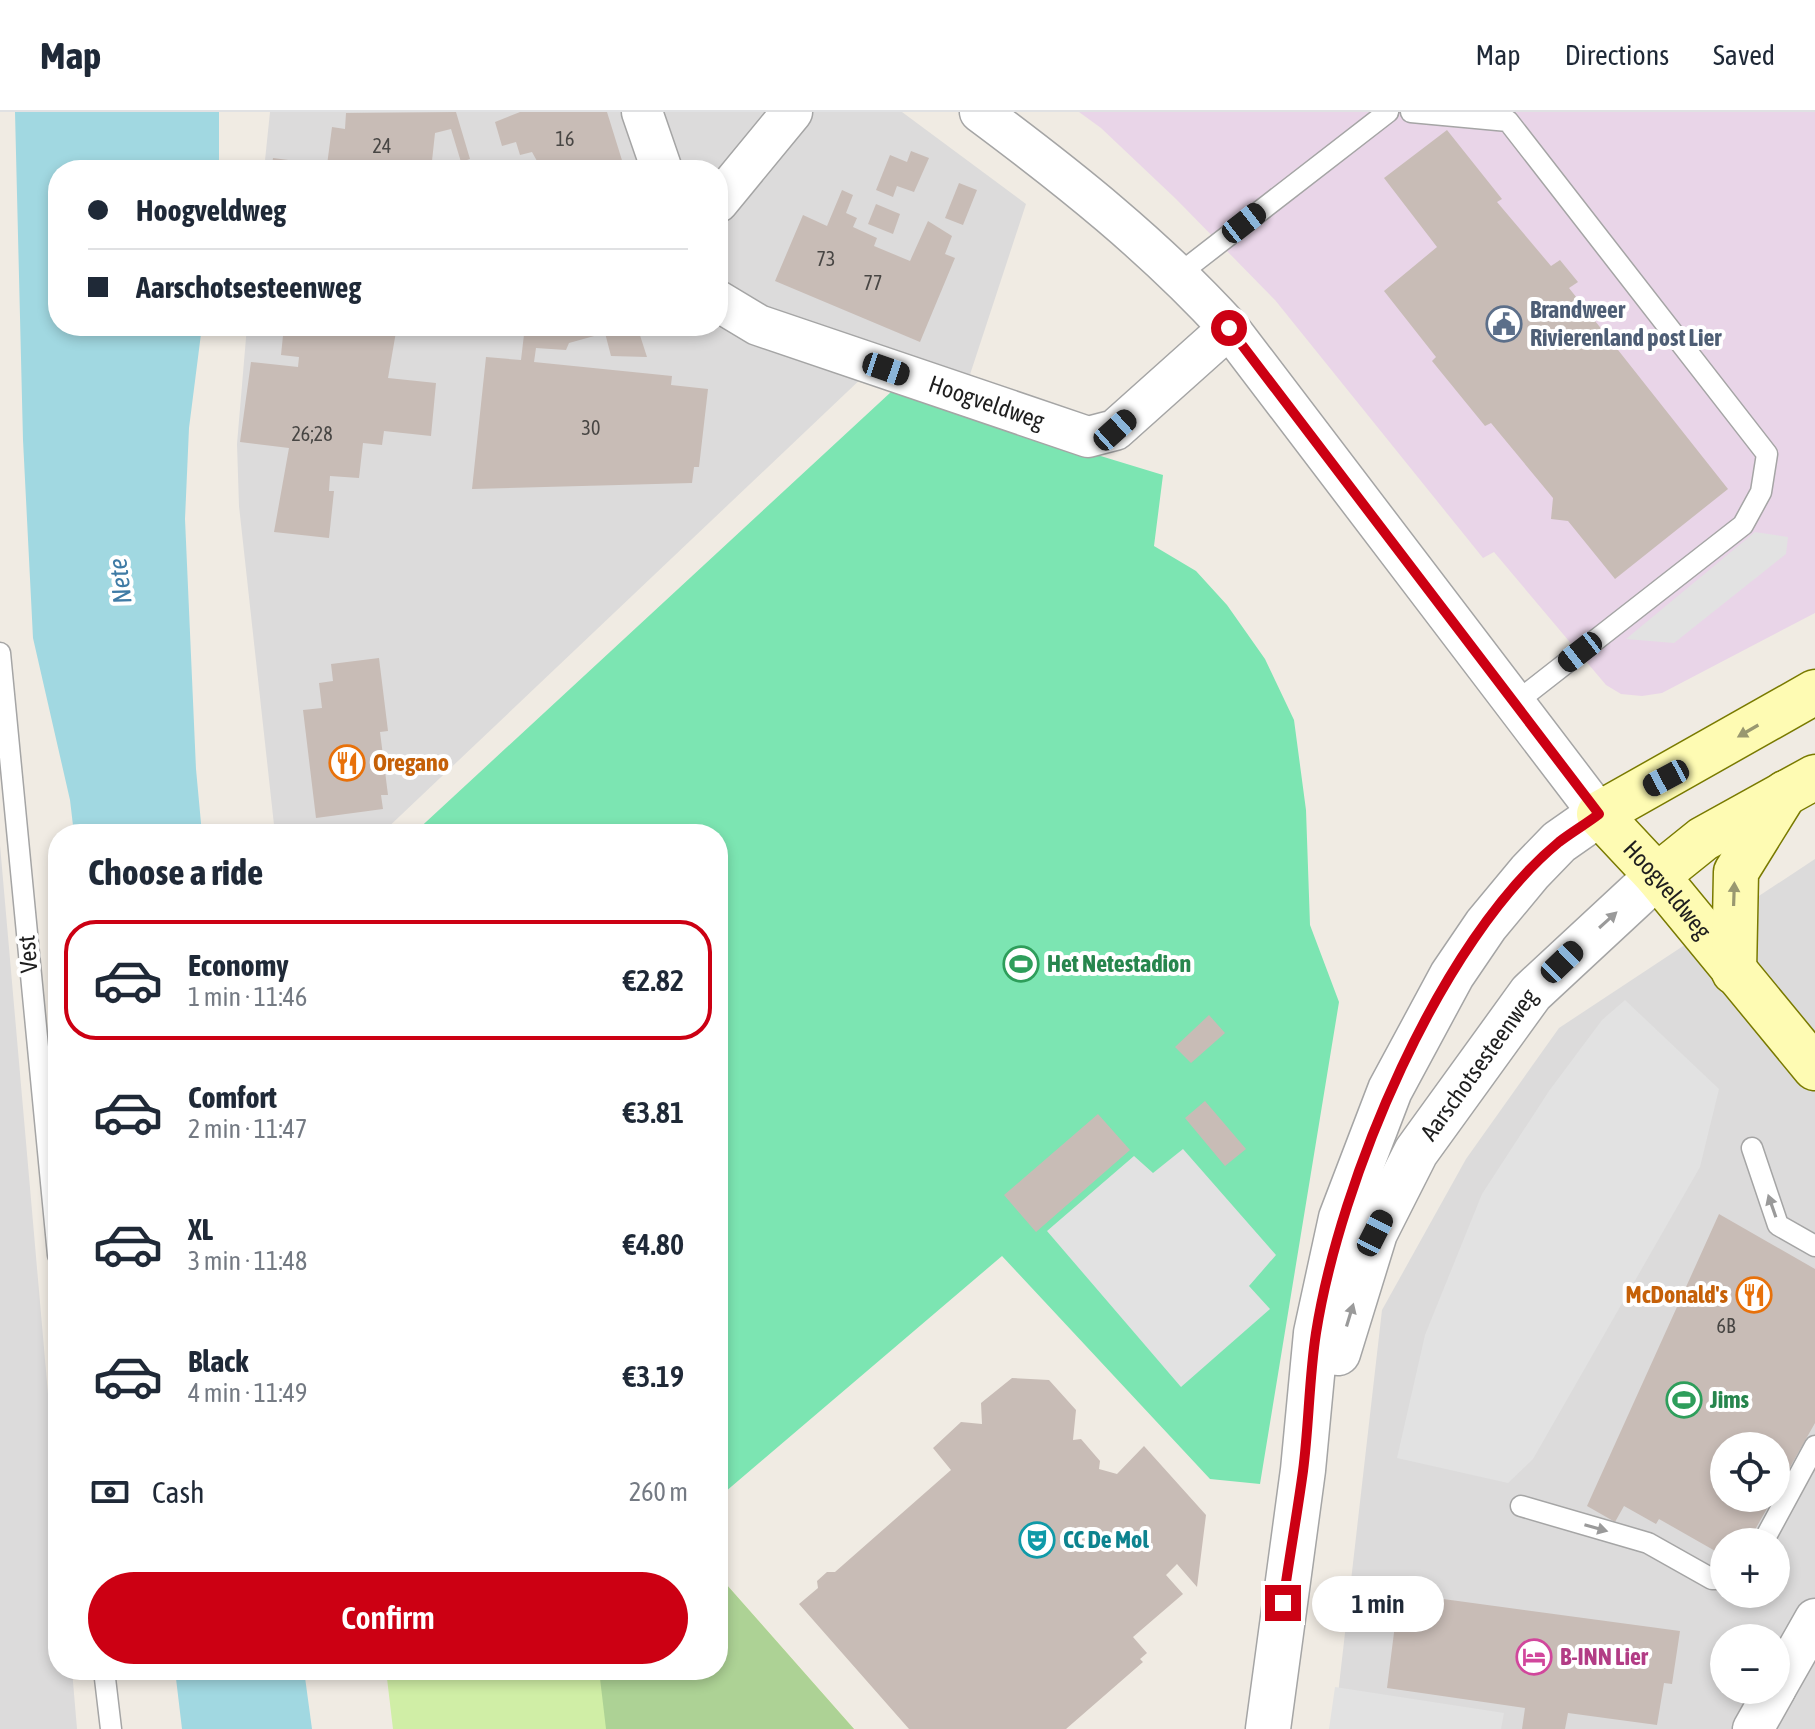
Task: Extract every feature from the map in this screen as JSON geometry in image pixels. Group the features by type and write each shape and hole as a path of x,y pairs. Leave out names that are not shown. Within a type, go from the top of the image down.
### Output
{"main road":[{"name":"Aarschotsesteenweg","path":"1599,814 1815,692"},
{"name":"Aarschotsesteenweg","path":"1657,876 1703,839 1800,785"},
{"path":"1734,972 1736,872 1800,785"},
{"name":"Hoogveldweg","path":"1599,814 1657,876 1815,1068"}],"street":[{"path":"642,112 659,160"},
{"path":"728,190 792,112"},
{"name":"Hoogveldweg","path":"980,112 1091,195 1179,274 1229,328 1599,814"},
{"name":"Hoogveldweg","path":"728,308 758,325 1088,437 1101,437 1115,430 1229,328"},
{"name":"Aarschotsesteenweg","path":"1268,1729 1303,1470 1316,1333 1341,1218 1390,1090 1452,975 1486,925 1559,842 1599,814"},
{"name":"Aarschotsesteenweg","path":"1303,1470 1375,1233 1416,1152 1531,993 1657,876"},
{"path":"1790,1664 1815,1619"},
{"path":"1753,1729 1767,1704"}],"lane":[{"path":"1179,274 1388,112"},
{"path":"1411,112 1508,121 1767,454 1761,492 1743,525 1515,703"},
{"name":"Vest","path":"0,653 48,1151"},
{"path":"1752,1148 1778,1225 1815,1246"},
{"path":"1771,1528 1815,1446"},
{"path":"1521,1506 1648,1543 1710,1578"},
{"path":"105,1680 111,1729"}],"shaded area":[{"path":"270,112 902,112 1026,204 960,405 866,374 392,824 274,824 239,506 237,444 246,336 728,336 728,160 265,160"},
{"path":"1079,112 1815,112 1815,613 1662,693 1642,696 1621,694 1606,685 1494,552 1483,558 1275,300 1176,199 1101,128"},
{"path":"1755,532 1788,537 1786,554 1674,643 1626,639"},
{"path":"0,845 48,1394 48,1680 73,1680 77,1729 0,1729"},
{"path":"1815,859 1815,1729 1334,1729 1382,1310 1466,1159 1559,1028"},
{"path":"1625,1000 1719,1089 1700,1167 1533,1459 1508,1483 1397,1458 1425,1335 1482,1194 1549,1091 1602,1020"},
{"path":"1183,1149 1276,1255 1249,1286 1270,1309 1181,1387 1047,1231 1134,1156 1153,1173"},
{"path":"1335,1687 1504,1713 1501,1729 1329,1729"}],"green space":[{"name":"Het Netestadion","path":"891,392 1163,475 1154,546 1196,571 1227,605 1265,659 1294,720 1306,810 1310,925 1339,1002 1260,1484 1210,1479 1002,1256 728,1489 728,824 424,824"},
{"path":"728,1586 854,1729 393,1729 387,1680 728,1680"},
{"path":"728,1586 854,1729 606,1729 600,1680 728,1680"}],"water":[{"name":"Nete","path":"15,112 219,112 219,160 48,160 48,336 201,336 189,428 185,519 201,824 73,824 33,638 23,440"},
{"path":"176,1680 305,1680 312,1729 182,1729"}],"building":[{"path":"456,112 470,159 460,160 451,129 435,133 432,160 328,160 332,127 345,129 346,113"},
{"path":"520,112 607,112 622,160 536,160 532,152 520,155 516,142 502,146 495,122"},
{"name":"Brandweer Rivierenland post Lier","path":"1447,130 1502,199 1497,202 1551,266 1560,260 1578,282 1569,288 1728,489 1615,579 1568,521 1551,519 1553,498 1491,423 1485,426 1432,361 1436,357 1384,291 1437,247 1384,178"},
{"path":"911,151 929,158 914,192 897,186 893,197 876,190 890,155 907,162"},
{"path":"959,183 977,190 963,225 945,218"},
{"path":"842,190 853,195 846,213 857,218 853,227 877,238 874,246 910,261 928,221 952,236 945,254 955,258 920,342 775,281 803,215 827,226"},
{"path":"876,204 900,214 893,234 868,224"},
{"path":"283,336 395,336 388,378 436,383 431,436 384,431 382,445 363,443 359,478 330,476 329,491 334,491 329,538 274,532 289,448 240,442 251,362 298,367 299,357 281,355"},
{"path":"524,336 594,336 569,343 566,350 536,348 534,362 672,376 671,385 708,389 699,467 694,467 692,483 472,489 486,357 521,360"},
{"path":"606,336 640,336 647,357 611,356"},
{"name":"Oregano","path":"379,658 388,731 380,732 388,795 381,795 383,809 316,818 303,710 322,708 319,683 333,681 331,664"},
{"path":"1209,1015 1225,1033 1191,1063 1175,1047"},
{"path":"1205,1101 1246,1149 1225,1166 1185,1118"},
{"path":"1098,1114 1130,1150 1036,1232 1004,1195"},
{"path":"1719,1214 1815,1269 1815,1423 1790,1467 1790,1432 1710,1432 1710,1512 1765,1512 1756,1528 1710,1528 1710,1548 1659,1519 1656,1524 1624,1506 1615,1522 1587,1506"},
{"name":"CC De Mol","path":"1012,1378 1049,1380 1076,1410 1073,1440 1081,1439 1100,1461 1099,1469 1117,1474 1144,1446 1206,1515 1197,1587 1177,1564 1166,1575 1183,1594 1133,1637 1147,1653 1140,1659 1143,1662 1066,1729 909,1729 799,1604 818,1588 817,1581 827,1572 835,1572 951,1470 933,1448 961,1422 982,1424 981,1403"},
{"name":"B-INN Lier","path":"1399,1593 1680,1631 1672,1684 1664,1683 1657,1725 1568,1713 1565,1729 1522,1729 1525,1708 1387,1688"}],"place":[{"name":"Brandweer Rivierenland post Lier","path":"1504,324"},
{"name":"Oregano","path":"347,763"},
{"name":"Het Netestadion","path":"1021,964"},
{"name":"McDonald's","path":"1754,1295"},
{"name":"Jims","path":"1684,1400"},
{"name":"CC De Mol","path":"1037,1540"},
{"name":"B-INN Lier","path":"1534,1657"}],"route":[{"path":"1229,328 1599,814 1559,842 1486,925 1452,975 1390,1090 1341,1218 1316,1333 1303,1470 1283,1603"}]}
